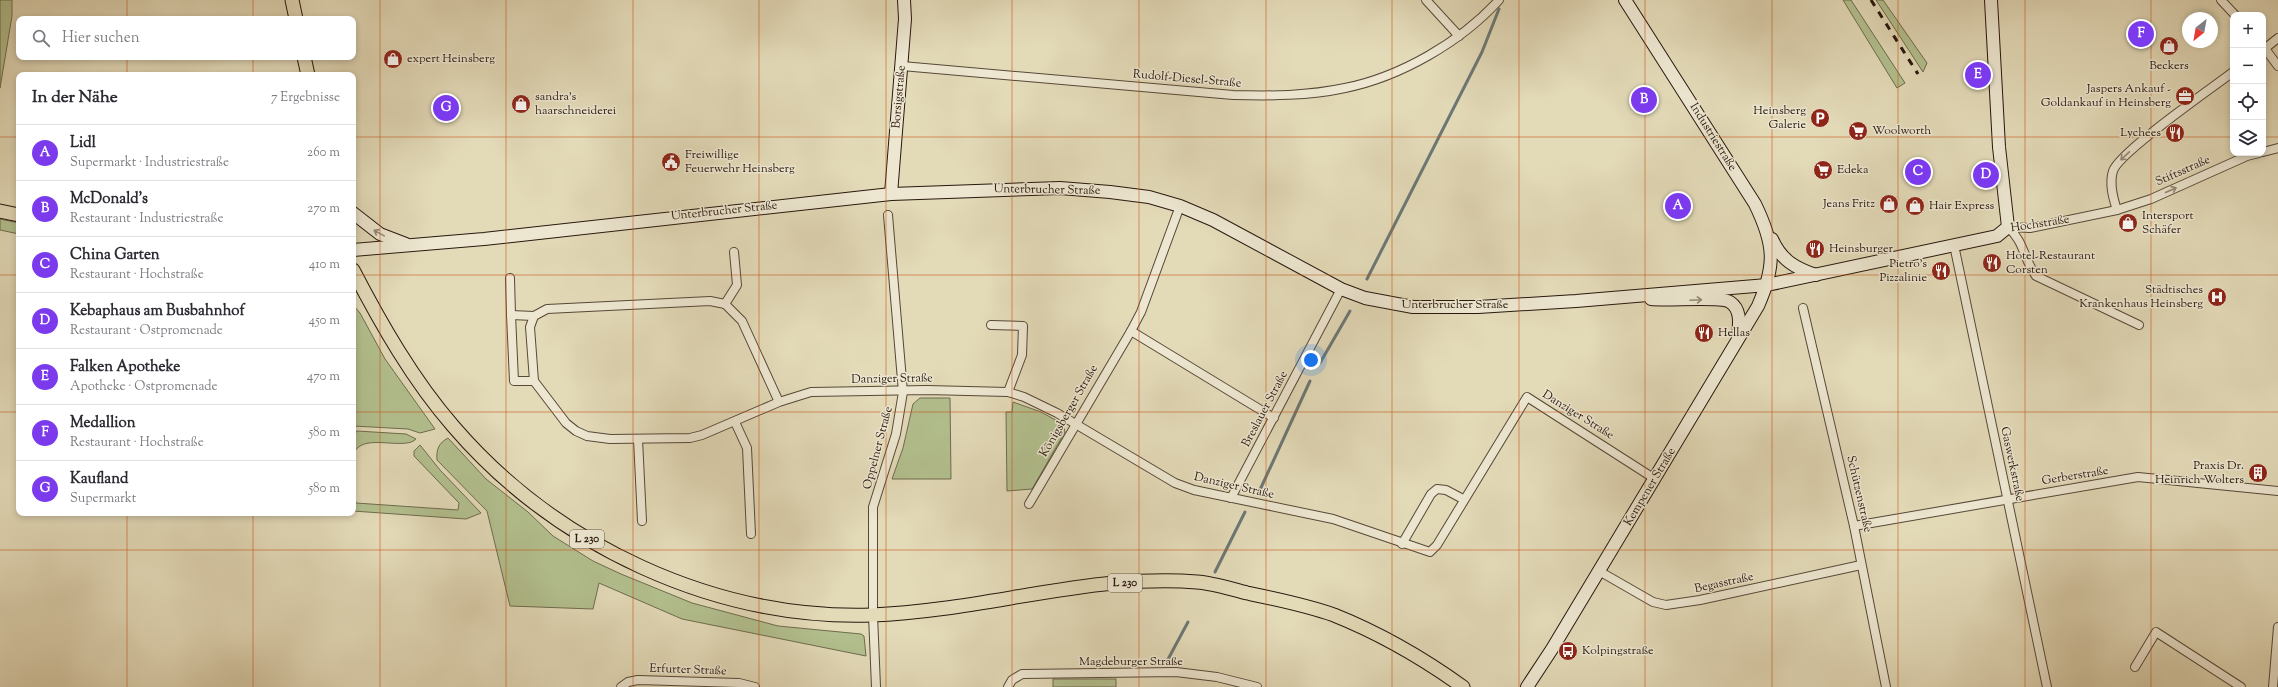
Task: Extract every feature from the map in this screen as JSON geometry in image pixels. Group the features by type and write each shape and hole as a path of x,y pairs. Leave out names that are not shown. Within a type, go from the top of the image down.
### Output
{"main road":[{"path":"292,0 295,16"},
{"path":"305,60 307,72"},
{"path":"0,211 16,214"},
{"name":"L 230","path":"356,276 371,304 406,362 452,425 483,458 562,524 591,541 646,569 713,595 786,611 873,615 923,610 1115,583 1198,582 1278,600 1334,615 1391,643 1463,687"},
{"path":"356,289 371,304"}],"street":[{"name":"Borsigstraße","path":"892,194 905,18 904,0"},
{"path":"1426,0 1459,36"},
{"name":"Rudolf-Diesel-Straße","path":"902,66 1225,94 1275,96 1332,90 1366,82 1402,68 1459,36 1498,0"},
{"name":"Industriestraße","path":"1625,0 1755,204 1767,229 1771,247 1767,285"},
{"path":"1991,0 1998,132 2008,227 2021,241 2027,264 2036,276 2139,325"},
{"path":"2221,0 2232,12"},
{"path":"2266,47 2278,38"},
{"path":"2266,51 2278,66"},
{"path":"2116,210 2111,183 2113,170 2122,158 2216,79 2230,73"},
{"path":"2266,151 2278,148"},
{"name":"Stiftsstraße","path":"2116,210 2150,199 2247,156"},
{"name":"Unterbrucher Straße","path":"356,250 409,246 892,194 1060,188 1142,196 1180,206 1213,220 1341,289 1365,298 1412,307 1496,306 1630,297 1767,285"},
{"name":"Königsberger Straße","path":"1029,504 1141,312 1180,206"},
{"name":"Hochstraße","path":"1767,285 1955,251 1997,236 2008,227 2030,228 2116,210"},
{"name":"Oppelner Straße","path":"876,687 873,615 874,507 896,434 903,392 888,215"},
{"path":"356,216 380,234 409,246"},
{"path":"1767,229 1785,260 1794,268 1816,276"},
{"name":"Gaswerkstraße","path":"1955,251 2047,687"},
{"path":"725,304 737,285 734,252"},
{"path":"510,278 514,381 534,381 530,327 534,316"},
{"name":"Kempener Straße","path":"1527,687 1599,571 1738,340 1758,306 1767,285"},
{"name":"Breslauer Straße","path":"1231,498 1341,289"},
{"path":"1630,297 1668,301 1721,298 1731,302 1738,314 1738,340"},
{"path":"511,315 534,316 547,309 710,301 725,304 742,321 779,402"},
{"name":"Schützenstraße","path":"1803,308 1854,526 1886,687"},
{"path":"992,325 1023,326 1022,355 1008,392"},
{"path":"1131,331 1274,418"},
{"name":"Danziger Straße","path":"534,381 566,423 576,431 588,436 610,439 690,438 735,422 779,402 811,392 974,390 1008,392 1024,397 1076,424 1175,483 1194,490 1333,519 1402,544 1430,552 1437,545 1527,397 1655,478"},
{"path":"735,422 747,448 751,534"},
{"path":"638,439 642,521"},
{"name":"Gerberstraße","path":"1854,526 2138,477 2278,491"},
{"path":"1402,544 1431,494 1437,489 1446,490 1464,499"},
{"name":"Begasstraße","path":"1599,571 1653,602 1666,605 1700,600 1861,566"},
{"path":"2273,687 2278,627"},
{"path":"2135,667 2156,632 2240,687"},
{"name":"Magdeburger Straße","path":"1008,687 1012,680 1022,674 1176,672 1217,676 1258,687"},
{"name":"Erfurter Straße","path":"621,687 628,682 638,680 739,683 755,687"}],"green space":[{"path":"0,0 12,0 12,16 0,88"},
{"path":"1843,0 1851,0 1905,83 1897,88"},
{"path":"1876,0 1883,0 1927,63 1923,72"},
{"path":"0,219 16,222 16,233 0,230"},
{"path":"356,308 385,359 435,429 420,433 408,429 356,426"},
{"path":"920,398 950,398 951,479 892,479 903,448 913,404"},
{"path":"1013,402 1041,412 1063,424 1065,432 1032,489 1007,491 1006,412 1012,412"},
{"path":"357,431 406,434 416,439 412,442 406,443 368,443 361,445 356,449"},
{"path":"448,438 486,479 528,512 553,536 593,561 692,603 778,626 861,634 864,636 866,656 682,619 599,583 593,609 510,606 487,511 437,460 439,447 442,442"},
{"path":"420,445 440,470 481,513 466,519 356,511 356,503 458,510 459,503 414,456 414,451"},
{"path":"1053,679 1116,679 1116,687 1053,687"}],"waterway":[{"path":"1367,279 1482,52 1499,9"},
{"path":"1320,363 1350,311"},
{"path":"1259,492 1310,381"},
{"path":"1215,572 1245,512"},
{"path":"1166,663 1188,622"}],"railway":[{"path":"1871,0 1918,74"}],"place":[{"name":"Medallion","path":"2141,34"},
{"name":"Beckers","path":"2169,46"},
{"name":"expert Heinsberg","path":"393,59"},
{"name":"Falken Apotheke","path":"1978,75"},
{"name":"Jaspers Ankauf - Goldankauf in Heinsberg","path":"2185,96"},
{"name":"McDonald's","path":"1644,100"},
{"name":"sandra's haarschneiderei","path":"521,104"},
{"name":"Kaufland","path":"446,108"},
{"name":"Heinsberg Galerie","path":"1820,118"},
{"name":"Woolworth","path":"1858,131"},
{"name":"Lychees","path":"2175,133"},
{"name":"Freiwillige Feuerwehr Heinsberg","path":"671,162"},
{"name":"Edeka","path":"1823,170"},
{"name":"China Garten","path":"1918,172"},
{"name":"Kebaphaus am Busbahnhof","path":"1986,175"},
{"name":"Jeans Fritz","path":"1889,204"},
{"name":"Lidl","path":"1678,206"},
{"name":"Hair Express","path":"1915,206"},
{"name":"Intersport Schäfer","path":"2128,223"},
{"name":"Heinsburger","path":"1815,249"},
{"name":"Hotel-Restaurant Corsten","path":"1992,263"},
{"name":"Pietro's Pizzalinie","path":"1941,271"},
{"name":"Städtisches Krankenhaus Heinsberg","path":"2217,297"},
{"name":"Hellas","path":"1704,333"},
{"name":"Praxis Dr. Heinrich Wolters","path":"2258,473"},
{"name":"Kolpingstraße","path":"1568,651"}]}
